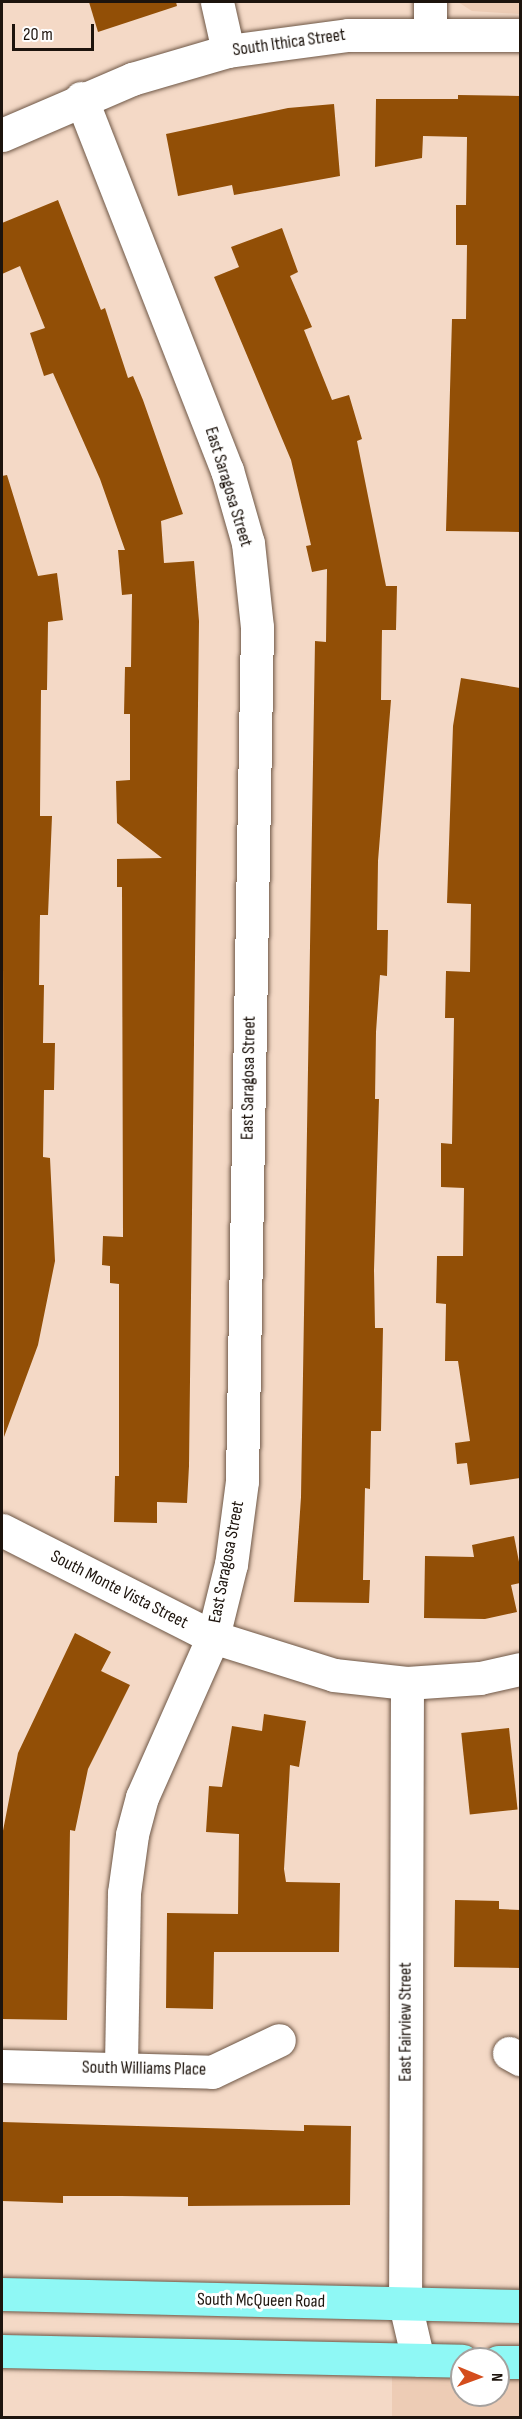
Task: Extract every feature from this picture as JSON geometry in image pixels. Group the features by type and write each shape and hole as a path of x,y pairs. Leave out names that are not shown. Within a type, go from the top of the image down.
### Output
{"main road":[{"name":"South McQueen Road","path":"2,2294 520,2306"},
{"path":"2,2351 450,2361"}],"street":[{"path":"217,2 228,51"},
{"name":"South Ithica Street","path":"2,135 81,98 228,51 348,34 430,17 520,36"},
{"name":"East Saragosa Street","path":"81,98 227,470 248,543 257,627 242,1481 231,1564 213,1637 142,1797 132,1835 124,1893 121,2068"},
{"name":"South Monte Vista Street","path":"2,1530 213,1637 334,1676 407,1683 480,1678 520,1669"},
{"name":"East Fairview Street","path":"407,1683 405,2304 418,2360"},
{"name":"South Williams Place","path":"2,2066 212,2072 279,2040"}],"shaded area":[{"path":"458,2 520,2 520,14 472,11"},
{"path":"392,2374 450,2376 450,2407 510,2407 510,2377 520,2377 520,2417 392,2417"}],"building":[{"path":"89,2 176,2 177,6 98,32"},
{"path":"458,95 520,96 520,532 446,531 452,319 466,319 467,245 456,245 456,205 466,205 467,137 423,136 422,158 375,167 376,99 458,99"},
{"path":"334,104 340,176 234,195 232,185 178,196 166,134 288,108"},
{"path":"58,200 101,310 105,308 128,378 133,376 143,400 183,514 161,521 164,563 194,561 199,621 189,1466 187,1503 157,1502 157,1523 114,1522 115,1476 119,1476 119,1284 110,1283 110,1266 102,1265 103,1236 123,1237 122,887 117,887 117,859 162,858 117,823 116,781 130,780 130,714 124,714 125,667 131,667 132,594 122,595 118,550 125,550 100,479 53,373 44,376 30,333 45,328 20,266 2,274 2,223"},
{"path":"282,228 298,272 290,276 312,327 304,330 332,400 349,395 362,439 357,441 386,586 397,586 396,630 382,630 381,700 391,700 378,861 377,930 388,930 387,976 380,975 376,1032 375,1099 379,1099 374,1270 375,1328 383,1328 381,1431 371,1431 370,1489 365,1488 363,1580 370,1580 369,1603 294,1602 301,1497 315,641 326,642 327,569 312,572 306,546 311,545 291,460 214,277 239,267 231,247"},
{"path":"7,475 38,576 57,573 63,620 48,622 47,690 41,690 40,816 52,816 48,915 40,915 39,985 44,985 43,1043 55,1043 54,1090 44,1090 43,1157 50,1158 55,1261 38,1345 4,1437 2,476"},
{"path":"461,678 520,688 520,1478 470,1485 467,1463 457,1464 455,1443 470,1441 458,1361 445,1361 446,1304 436,1303 437,1256 463,1256 464,1188 441,1187 441,1143 452,1144 454,1018 445,1018 446,971 470,972 471,904 447,903 453,726"},
{"path":"514,1536 520,1567 520,1583 511,1585 517,1612 485,1619 424,1618 425,1556 474,1557 472,1545"},
{"path":"75,1633 111,1652 101,1671 130,1685 88,1769 75,1831 70,1830 67,2020 2,2019 2,1836 18,1753"},
{"path":"264,1714 306,1721 299,1767 290,1765 284,1869 286,1882 340,1883 339,1952 214,1952 213,2009 166,2008 167,1913 238,1914 239,1834 206,1832 209,1786 222,1787 232,1726 262,1731"},
{"path":"509,1728 518,1810 470,1815 461,1733"},
{"path":"455,1900 499,1901 499,1909 520,1910 520,1968 454,1967"},
{"path":"2,2122 304,2131 304,2125 351,2126 350,2205 188,2206 188,2197 121,2196 63,2196 63,2203 2,2201"}]}
